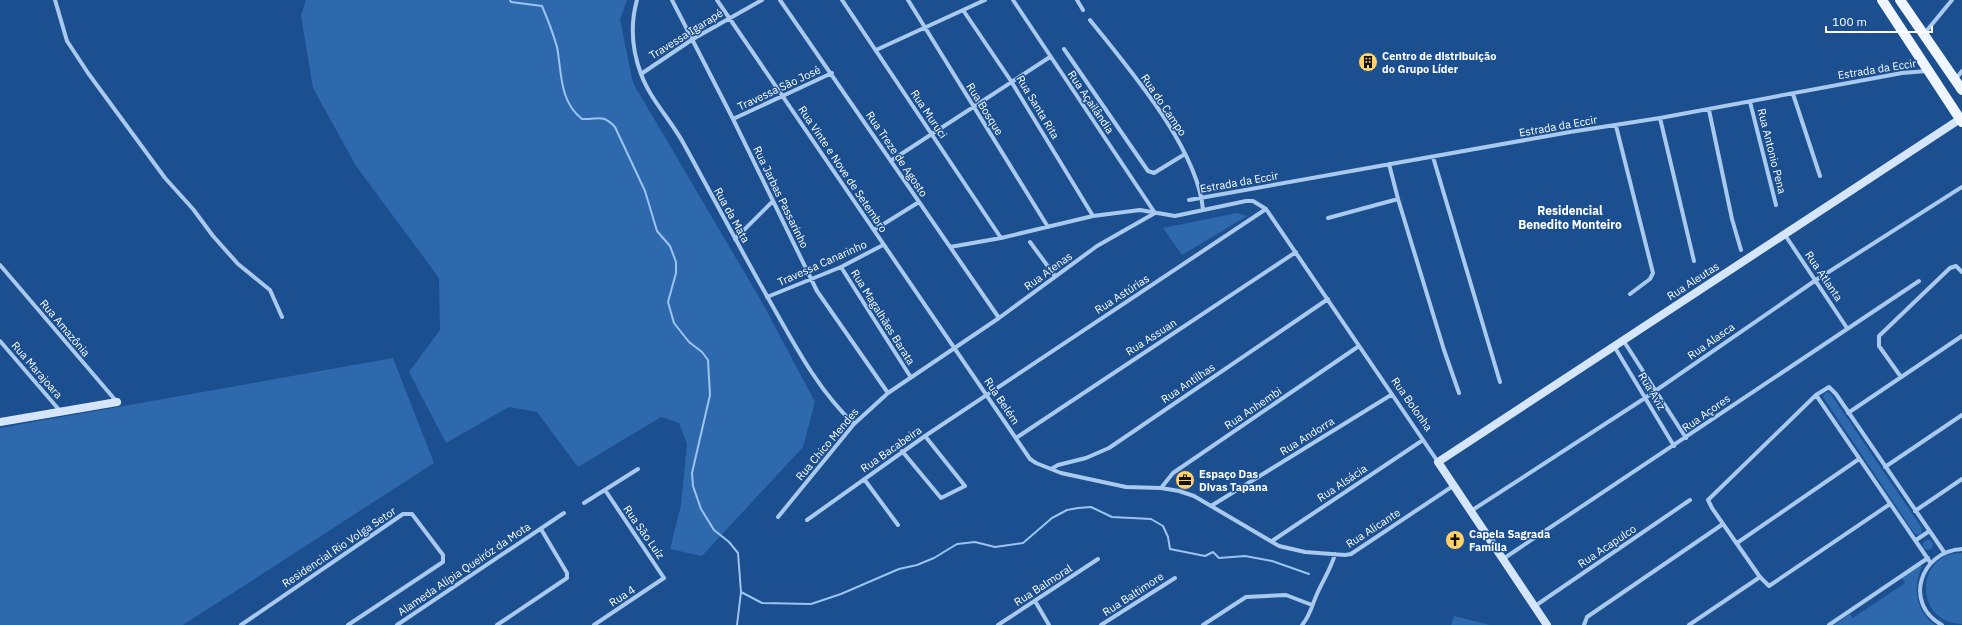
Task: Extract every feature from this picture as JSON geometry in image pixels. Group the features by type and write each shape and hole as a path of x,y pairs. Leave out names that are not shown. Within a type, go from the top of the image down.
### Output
{"main road":[{"path":"1882,0 1961,120"},
{"path":"1900,0 1962,90"}],"street":[{"path":"55,0 67,41 88,73 165,178 238,264 270,290 282,317"},
{"name":"Rua da Mata","path":"637,0 632,29 633,44 641,74 660,108 685,146 807,368 834,403 854,424"},
{"name":"Rua Jarbas Passarinho","path":"672,0 693,39 826,306 888,393"},
{"name":"Rua Vinte e Nove de Setembro","path":"717,0 883,245 955,348"},
{"name":"Travessa Igarapé","path":"641,74 693,39 762,0"},
{"name":"Rua Treze de Agosto","path":"780,0 892,160 918,202 998,318"},
{"name":"Rua Muruci","path":"842,0 1001,238"},
{"name":"Rua Bosque","path":"908,0 924,29 1048,227"},
{"path":"876,50 985,0"},
{"name":"Rua Açailândia","path":"1013,0 1155,213"},
{"path":"1077,0 1083,10"},
{"path":"1924,34 1952,0"},
{"name":"Rua Santa Rita","path":"963,10 1011,81 1093,216"},
{"name":"Rua do Campo","path":"1090,20 1130,70 1161,114 1185,154 1198,184 1204,210"},
{"path":"1064,49 1098,96 1148,171 1154,173 1185,154"},
{"path":"892,160 1050,56"},
{"name":"Estrada da Eccir","path":"1189,200 1389,164 1709,110 1902,73 1930,71"},
{"path":"1954,80 1962,71"},
{"name":"Travessa São José","path":"733,119 832,73"},
{"path":"1793,94 1820,176"},
{"name":"Rua Antonio Pena","path":"1750,102 1776,205"},
{"path":"1709,110 1732,220 1741,250"},
{"path":"1660,118 1694,261"},
{"name":"Rua Aleutas","path":"1438,462 1961,120"},
{"path":"1616,126 1653,273 1650,279 1630,294"},
{"path":"1433,157 1500,382"},
{"path":"1389,164 1398,199 1444,350 1460,393"},
{"name":"Rua Alasca","path":"1471,512 1656,391 1816,280 1962,187"},
{"path":"1328,218 1398,199"},
{"path":"735,239 773,201"},
{"name":"Estrada da Eccir","path":"950,247 1001,238 1093,216 1140,210 1175,216 1246,201 1253,201"},
{"name":"Rua Bolonha","path":"1253,201 1266,209 1296,252 1547,625"},
{"name":"Travessa Canarinho","path":"874,230 918,202"},
{"name":"Rua Astúrias","path":"987,394 1266,209"},
{"name":"Rua Atenas","path":"955,348 1097,246 1155,213"},
{"name":"Rua Atlanta","path":"1785,235 1847,328"},
{"path":"1030,242 1055,276"},
{"name":"Travessa Canarinho","path":"767,297 812,280 883,245"},
{"name":"Rua Assuan","path":"1016,438 1296,252"},
{"name":"Rua Amazônia","path":"0,265 117,402"},
{"path":"1900,377 1879,346 1879,336 1950,268 1956,266 1962,272"},
{"name":"Rua Magalhães Barata","path":"841,267 910,376"},
{"name":"Rua Açores","path":"1503,560 1918,281"},
{"name":"Rua Antilhas","path":"1050,469 1058,465 1086,458 1109,448 1328,299"},
{"path":"1848,413 1962,336"},
{"name":"Rua Aviz","path":"1623,340 1686,438"},
{"name":"Rua Marajoara","path":"0,341 61,412"},
{"name":"Rua Anhembi","path":"1161,488 1173,473 1359,346"},
{"name":"Rua Aviz","path":"1614,346 1674,446"},
{"name":"Rua Belém","path":"955,348 1030,458 1036,463 1050,469"},
{"name":"Rua Chico Mendes","path":"778,517 854,424 888,393 910,376 955,348"},
{"path":"1890,504 1771,585 1766,585 1712,508 1709,498 1816,395 1825,388 1830,388 1928,532 1944,552"},
{"name":"Rua Bacabeira","path":"807,520 902,451 987,394"},
{"name":"Rua Andorra","path":"1211,506 1392,395"},
{"path":"1816,395 1929,560"},
{"path":"0,422 117,402"},
{"path":"1885,467 1962,415"},
{"path":"902,451 936,492 943,498 964,486 925,436"},
{"name":"Rua Alsácia","path":"1272,541 1423,440"},
{"path":"1737,543 1859,459"},
{"path":"584,503 638,469"},
{"path":"1050,469 1061,473 1126,487 1161,488 1179,491 1194,496 1272,541"},
{"path":"864,479 898,525"},
{"path":"1915,511 1962,479"},
{"name":"Rua Alicante","path":"1272,541 1279,546 1305,552 1350,554 1453,486"},
{"name":"Rua São Luíz","path":"606,490 622,516 664,575 664,578 659,582"},
{"name":"Rua Acapulco","path":"1534,606 1690,500"},
{"name":"Alameda Alípia Queiróz da Mota","path":"397,625 564,513"},
{"name":"Residencial Rio Volga Setor","path":"241,625 403,514 412,514 443,555 443,562 348,625"},
{"path":"1584,625 1585,620 1591,614 1723,524"},
{"path":"497,625 567,578 567,573 541,529"},
{"path":"1916,540 1928,532"},
{"path":"1829,625 1929,560 1944,552 1962,549"},
{"path":"1302,625 1308,616 1324,577 1331,566 1334,554"},
{"name":"Rua Balmoral","path":"998,625 1098,559"},
{"path":"1929,560 1920,584 1920,596 1924,607 1931,617 1942,625"},
{"path":"1689,625 1760,577"},
{"name":"Rua Baltimore","path":"1101,625 1175,578"},
{"name":"Rua 4","path":"594,625 659,582"},
{"path":"1203,625 1246,597 1286,595 1312,605"},
{"path":"1035,601 1050,625"}],"shaded area":[{"path":"306,0 627,0 620,20 633,83 763,304 815,402 803,447 702,556 670,549 681,505 687,444 679,423 661,417 578,467 537,412 509,407 446,443 409,372 440,330 439,278 356,166 313,88 301,16"},
{"path":"1237,213 1247,216 1182,255 1163,228"},
{"path":"393,358 434,463 183,625 0,625 0,428"},
{"path":"1826,392 1830,393 1922,528 1921,534 1918,535 1914,533 1823,397"},
{"path":"1926,540 1930,540 1932,541 1932,549 1926,550 1923,547 1923,543"},
{"path":"1962,553 1962,624 1946,621 1935,612 1928,601 1926,588 1928,575 1935,564 1946,556"},
{"path":"1920,565 1922,567 1917,583 1918,599 1924,613 1935,625 1834,625 1850,614 1853,618 1905,583 1902,578"},
{"path":"1454,616 1490,625 1451,625"}],"waterway":[{"path":"510,0 511,2 542,6 557,47 563,86 569,104 582,119 600,118 607,120 615,127 645,191 657,231 670,246 676,262 676,273 668,302 674,323 689,342 702,352 708,360 710,395 692,473 693,486 701,509 714,530 729,542 738,553 741,592 737,625"},
{"path":"741,592 762,603 811,604 841,594 899,569 917,565 934,558 957,544 975,542 995,547 1023,543 1052,518 1067,510 1091,507 1112,517 1151,519 1163,526 1168,537 1170,549 1205,556 1213,552 1219,558 1245,556 1272,561 1309,574"}],"place":[{"name":"Centro de distribuição do Grupo Líder","path":"1368,62"},
{"name":"Espaço Das Divas Tapana","path":"1185,480"},
{"name":"Capela Sagrada Família","path":"1455,540"}],"district":[{"name":"Residencial Benedito Monteiro","path":"1570,218"}]}
